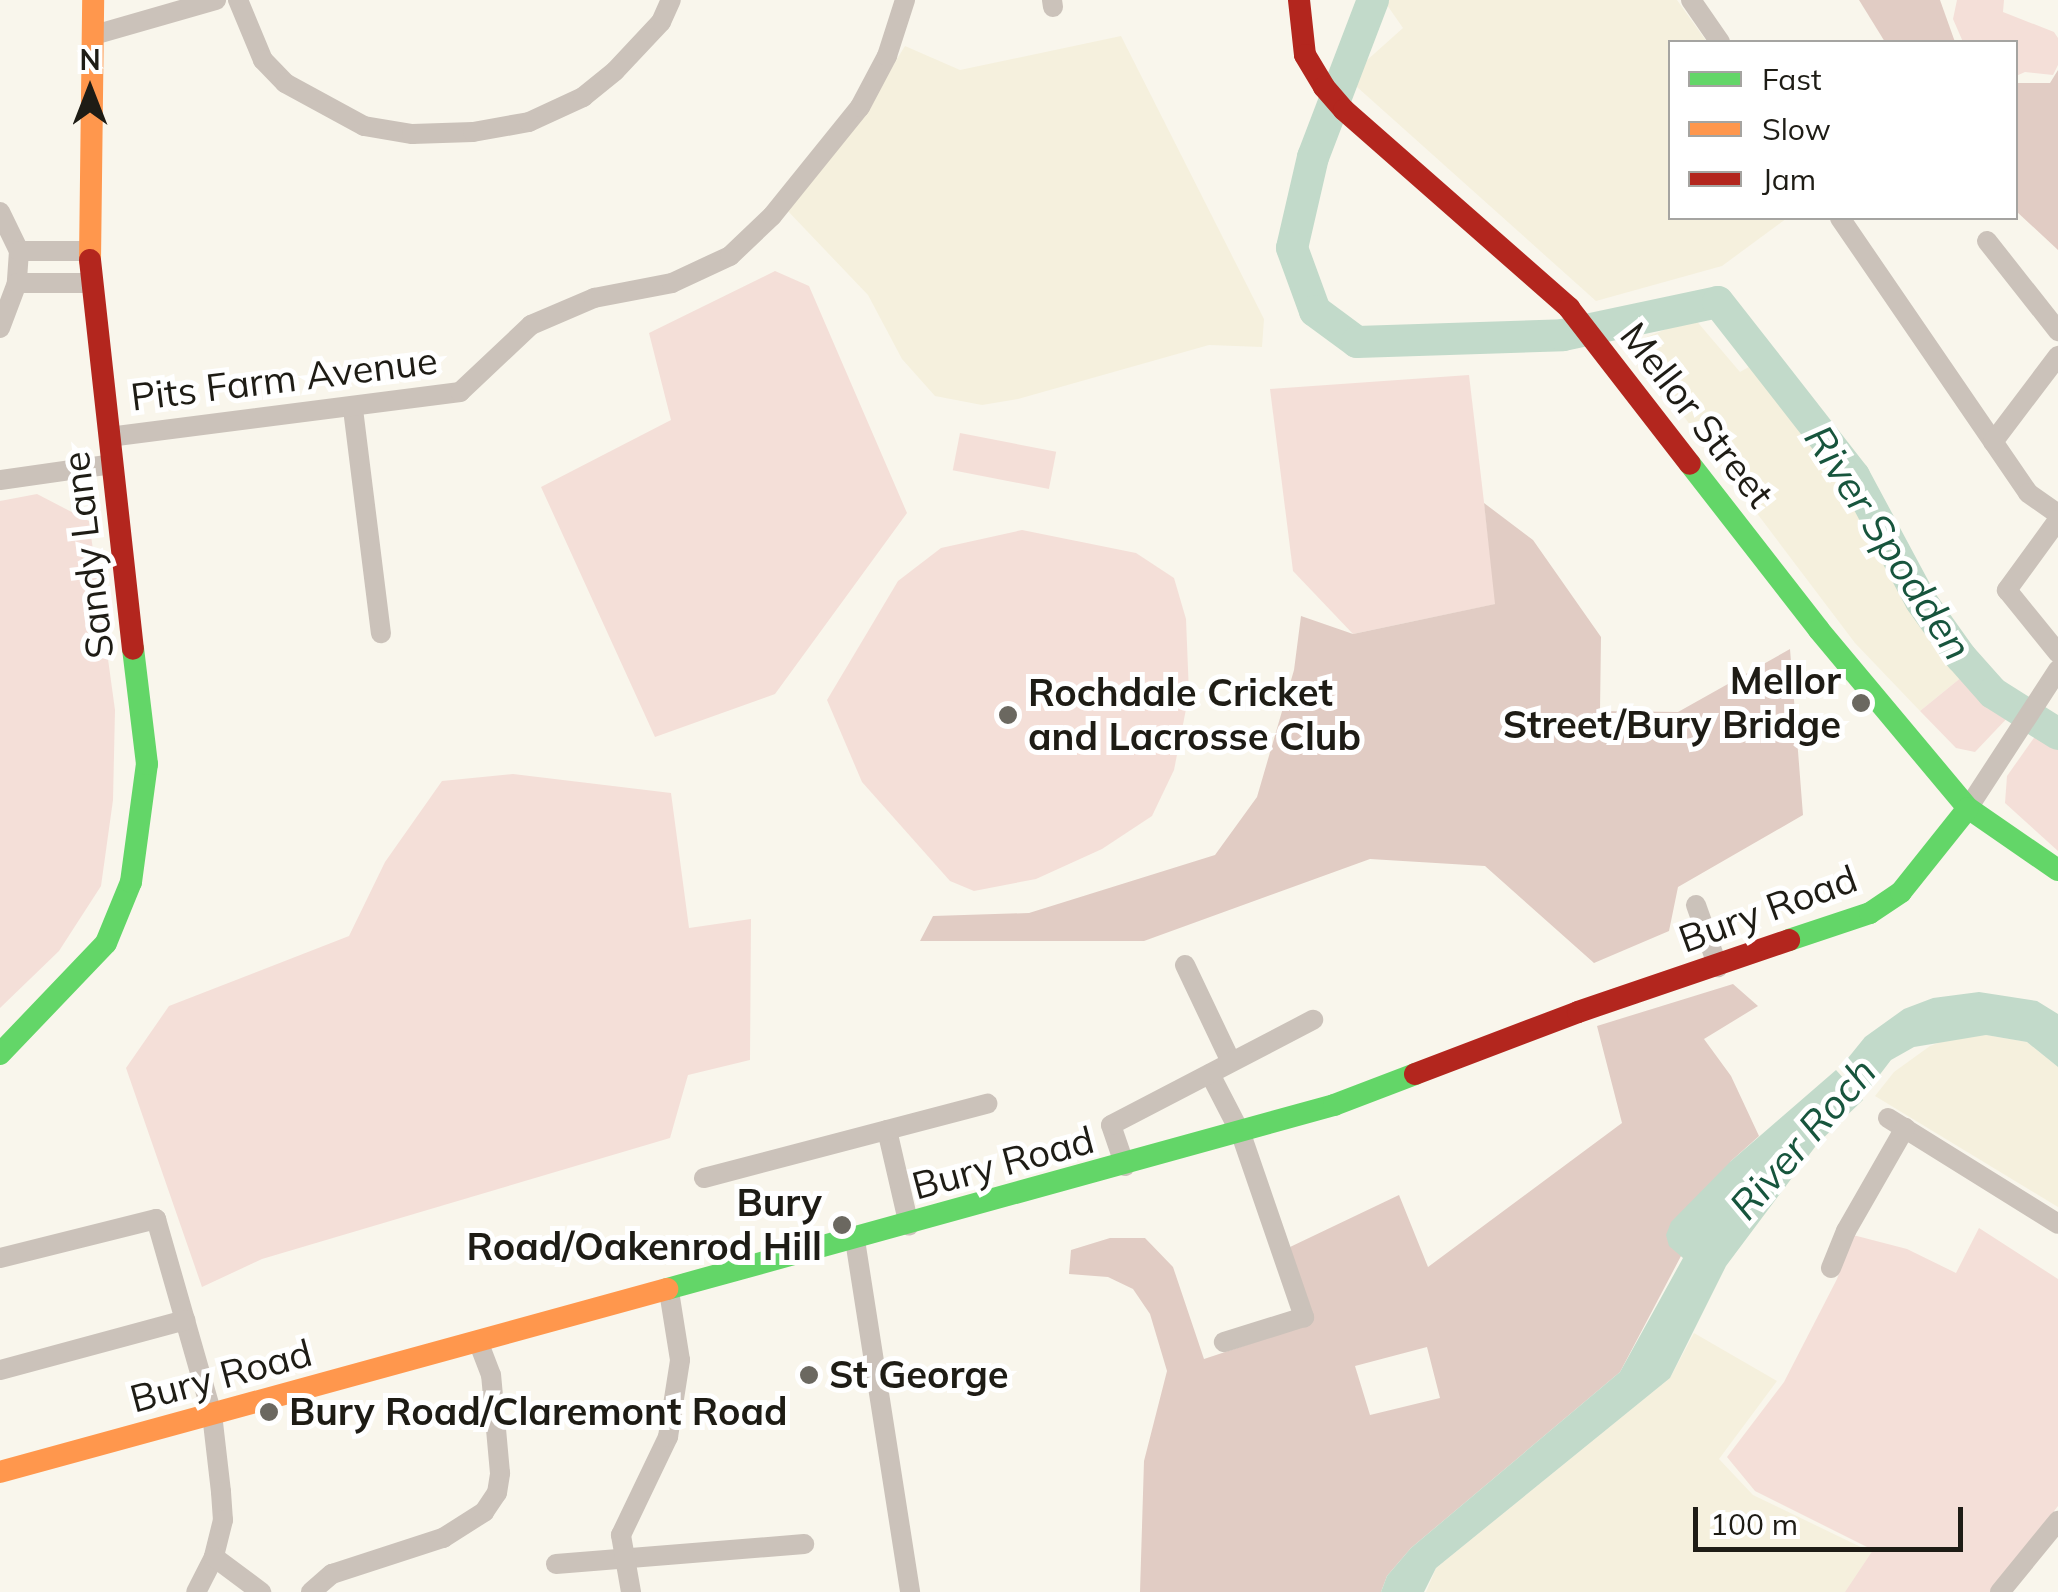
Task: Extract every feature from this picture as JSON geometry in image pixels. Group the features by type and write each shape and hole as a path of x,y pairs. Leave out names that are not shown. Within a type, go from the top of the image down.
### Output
{"main road":[{"name":"Sandy Lane","path":"0,1054 106,943 131,882 146,764 90,283 92,0"},
{"name":"Mellor Street","path":"1299,0 1305,55 1344,110 1569,308 1820,630 1968,808 2058,870"},
{"name":"Bury Road","path":"0,1472 1334,1106 1517,1034 1870,913 1901,892 1968,808"}],"street":[{"path":"94,36 216,0"},
{"path":"238,0 263,60 285,83 364,126 412,134 473,132 529,122 583,97 615,71 660,22 671,0"},
{"name":"Pits Farm Avenue","path":"109,437 353,409 460,392 531,325 594,298 672,283 730,256 772,216 860,107 886,56 905,0"},
{"path":"1691,0 1719,40"},
{"path":"0,212 19,250 17,283 0,328"},
{"path":"1841,220 2028,493 2058,517 2007,590 2058,653"},
{"path":"1988,241 2058,330"},
{"path":"19,250 91,250"},
{"path":"17,283 90,283"},
{"path":"1993,442 2058,356"},
{"path":"353,409 382,634"},
{"path":"0,480 112,464"},
{"path":"1968,808 2058,670"},
{"path":"1696,905 1718,967"},
{"path":"1185,964 1232,1062"},
{"path":"1125,1166 1111,1125 1314,1020"},
{"path":"1210,1074 1241,1134 1304,1317 1224,1342"},
{"path":"704,1178 987,1104"},
{"path":"1831,1268 1896,1123 2058,1224"},
{"path":"886,1130 909,1225"},
{"path":"0,1258 156,1219 212,1414 224,1520 214,1557 196,1592"},
{"path":"855,1240 910,1592"},
{"path":"631,1592 622,1559 622,1535 668,1436 680,1360 669,1291"},
{"path":"0,1370 185,1320"},
{"path":"311,1592 332,1574 443,1538 484,1512 497,1492 500,1472 491,1376 478,1343"},
{"path":"2000,1592 2058,1521"},
{"path":"556,1564 804,1544"},
{"path":"214,1557 260,1592"}],"shaded area":[{"path":"1389,0 1677,0 1706,40 1668,40 1668,220 1784,220 1722,266 1596,301 1347,78 1403,28 1387,5"},
{"path":"1859,0 1940,0 1954,40 1884,40"},
{"path":"1957,0 2004,0 2003,12 2054,32 2058,38 2058,65 2053,75 2025,72 2018,75 2018,40 1962,40 1953,19"},
{"path":"1121,36 1264,319 1262,347 1209,345 1018,399 982,405 935,396 902,359 868,295 785,208 872,99 905,46 960,70"},
{"path":"2058,70 2058,250 2018,213 2018,83 2050,83"},
{"path":"775,271 809,286 907,513 775,694 655,737 541,487 671,420 649,333"},
{"path":"1694,318 1740,372 1754,364 1830,453 1891,556 1916,608 1963,676 1920,711 1855,643 1629,344"},
{"path":"1469,375 1496,604 1353,634 1293,571 1270,389"},
{"path":"960,433 1056,452 1049,489 953,470"},
{"path":"37,494 89,521 115,710 113,800 101,886 59,951 0,1008 0,501"},
{"path":"1484,503 1533,540 1601,637 1600,711 1678,712 1790,649 1803,815 1678,887 1669,931 1594,963 1485,866 1370,859 1144,941 920,941 933,916 1029,913 1215,855 1257,797 1294,670 1301,616 1353,634 1495,604"},
{"name":"Rochdale Cricket and Lacrosse Club","path":"1022,530 1136,553 1174,578 1186,619 1189,694 1174,770 1152,816 1102,849 1036,879 974,891 950,881 862,782 827,700 898,581 941,548"},
{"path":"1963,676 2012,713 1975,752 1956,748 1920,711"},
{"path":"2036,735 2058,749 2058,851 2005,803 2007,776"},
{"path":"513,774 671,793 689,928 751,919 750,1060 688,1075 670,1138 262,1259 202,1287 126,1068 169,1006 349,936 385,862 442,781"},
{"path":"1733,984 1758,1006 1704,1039 1731,1076 1759,1136 1731,1161 1620,1372 1411,1548 1387,1576 1381,1592 1140,1592 1144,1461 1167,1371 1150,1314 1133,1289 1108,1277 1069,1274 1071,1250 1110,1238 1145,1238 1173,1267 1204,1359 1310,1324 1290,1247 1399,1195 1428,1267 1622,1123 1597,1026","holes":["1427,1347 1440,1398 1370,1415 1355,1366"]},
{"path":"1986,1035 2027,1042 2058,1067 2058,1207 1875,1096 1894,1072 1930,1046 1954,1037"},
{"path":"1979,1228 2058,1279 2058,1506 1992,1592 1845,1592 1873,1550 1755,1491 1727,1457 1784,1382 1837,1279 1853,1235 1907,1249 1956,1273"},
{"path":"1694,1333 1777,1381 1719,1459 1753,1495 1896,1564 1852,1592 1426,1592 1436,1568 1670,1378"}],"water":[{"path":"1979,992 2037,1001 2058,1014 2058,1067 2027,1042 1986,1035 1914,1047 1891,1060 1868,1090 1844,1063 1865,1037 1904,1009 1933,998"},
{"name":"River Roch","path":"1836,1070 1863,1100 1818,1143 1726,1266 1670,1378 1436,1568 1424,1592 1381,1592 1387,1576 1411,1548 1620,1372 1683,1258 1669,1246 1666,1235 1671,1222 1731,1161"}],"waterway":[{"name":"River Spodden","path":"1373,0 1313,157 1292,248 1315,311 1357,342 1563,335 1718,302 1854,476 1921,601 1961,657 1993,693 2058,734"}],"traffic: fast":[{"path":"1690,464 1819,630 1968,808 2058,870"},
{"path":"0,1054 106,943 131,882 147,764 133,649"},
{"path":"1789,940 1870,913 1901,892 1968,808"},
{"path":"667,1289 1334,1105 1415,1074"}],"traffic: slow":[{"path":"90,260 93,0"},
{"path":"0,1472 667,1289"}],"traffic: jam":[{"path":"1299,0 1305,55 1324,87 1344,110 1569,308 1690,464"},
{"path":"90,260 133,649"},
{"path":"1415,1074 1578,1012 1789,940"}],"place":[{"name":"Mellor Street/Bury Bridge","path":"1861,703"},
{"name":"Rochdale Cricket and Lacrosse Club","path":"1008,715"},
{"name":"Bury Road/Oakenrod Hill","path":"842,1225"},
{"name":"St George","path":"809,1375"},
{"name":"Bury Road/Claremont Road","path":"269,1412"}]}
